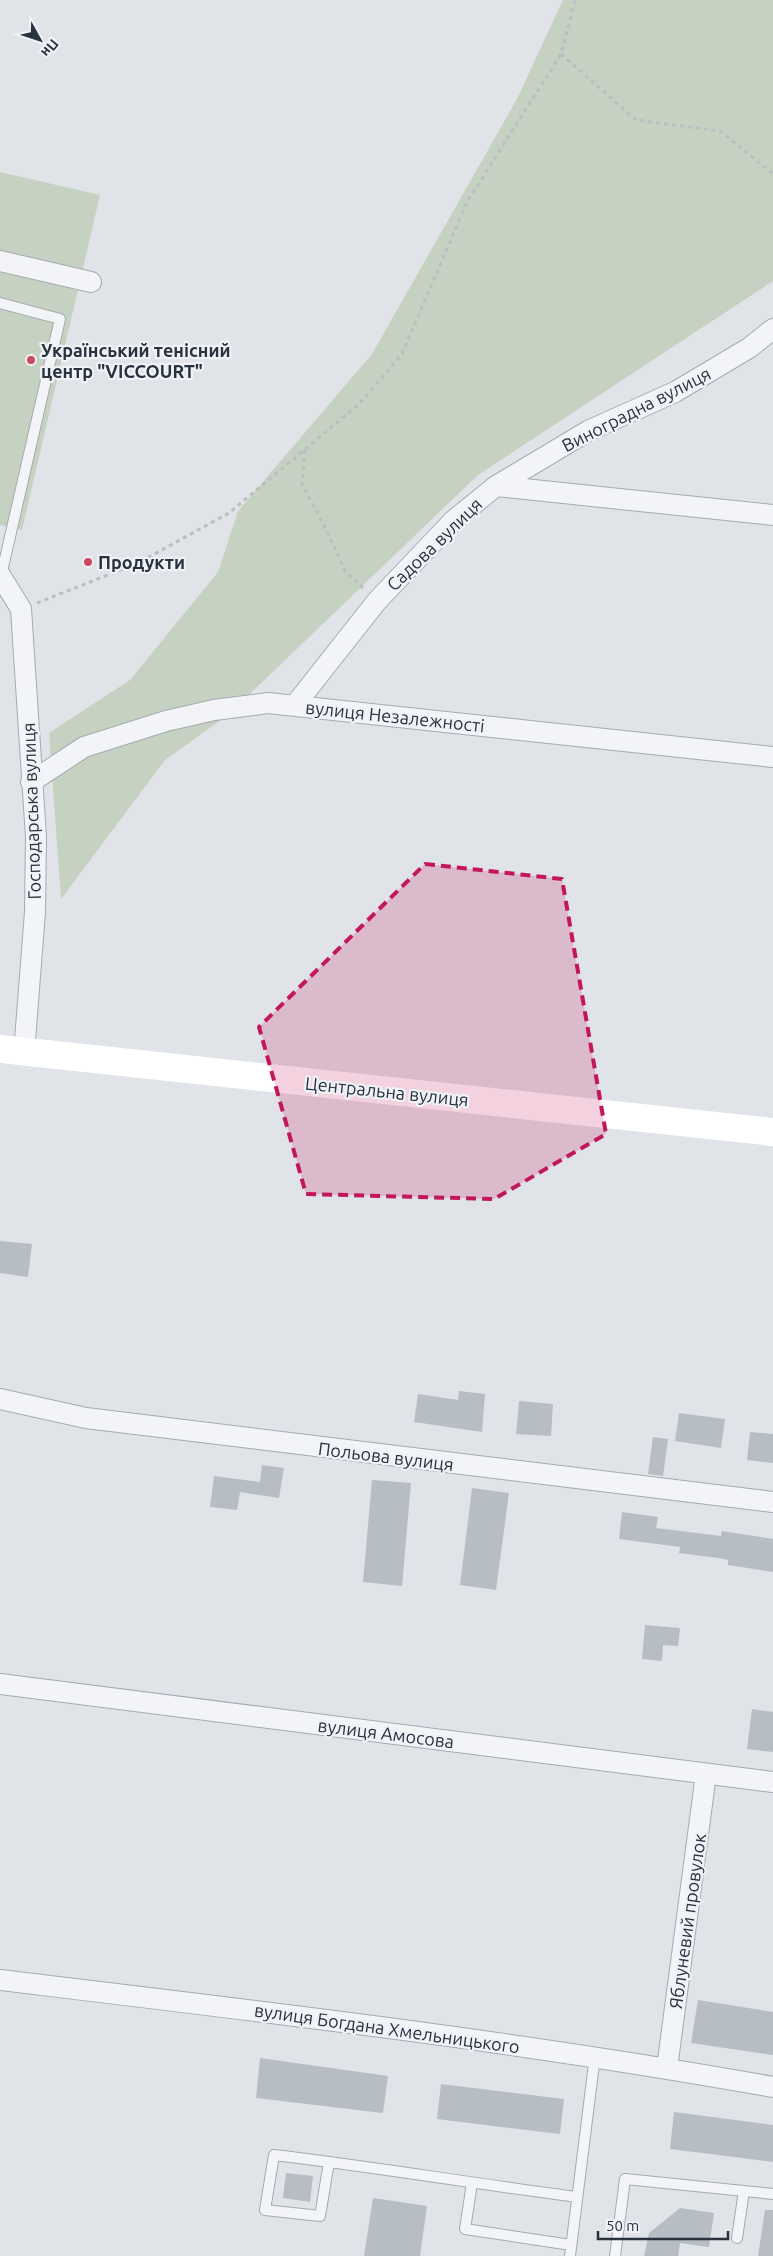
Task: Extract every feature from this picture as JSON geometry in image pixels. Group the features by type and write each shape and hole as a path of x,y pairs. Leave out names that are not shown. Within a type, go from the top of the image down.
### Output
{"main road":[{"name":"Центральна вулиця","path":"12,1051 773,1132"}],"street":[{"path":"0,261 91,282"},
{"name":"Виноградна вулиця","path":"496,486 588,431 675,392 749,348 773,329"},
{"name":"Садова вулиця","path":"294,705 377,601 454,520 496,486 773,515"},
{"name":"Господарська вулиця","path":"0,575 21,609 36,837 35,912 12,1051"},
{"name":"вулиця Незалежності","path":"31,782 84,747 166,721 214,710 268,703 773,757"},
{"name":"Польова вулиця","path":"0,1399 86,1418 773,1502"},
{"name":"вулиця Амосова","path":"0,1684 773,1782"},
{"name":"Яблуневий провулок","path":"667,2068 706,1774"},
{"name":"вулиця Богдана Хмельницького","path":"0,1980 256,2010 595,2056 773,2086"}],"lane":[{"path":"0,304 60,319 0,575"},
{"path":"570,2256 595,2056"},
{"path":"329,2162 320,2216 265,2210 274,2155 329,2162 472,2184 578,2196"},
{"path":"615,2256 625,2179 773,2194"},
{"path":"472,2184 465,2229 571,2245"},
{"path":"737,2238 744,2191"}],"path":[{"path":"21,609 138,563 229,513 359,404 402,354 467,202 561,54 575,0"},
{"path":"561,54 636,120 720,131 773,174"},
{"path":"305,449 302,484 328,533 345,571 377,601"}],"highlighted area":[{"path":"425,864 562,879 606,1134 494,1199 306,1194 259,1027"}],"green space":[{"path":"563,0 773,0 773,281 478,475 228,715 165,760 61,899 49,733 130,680 218,572 238,511 372,354 517,99"},
{"name":"Український тенісний центр \"VICCOURT\"","path":"0,172 100,195 22,530 0,525"}],"building":[{"path":"0,1241 32,1244 28,1277 0,1273"},
{"path":"459,1391 485,1394 482,1432 414,1422 418,1394 458,1400"},
{"path":"519,1401 553,1404 551,1436 516,1434"},
{"path":"679,1413 725,1419 721,1448 675,1441"},
{"path":"750,1432 773,1434 773,1463 747,1460"},
{"path":"653,1437 668,1439 663,1476 648,1474"},
{"path":"262,1465 284,1468 279,1498 240,1492 237,1510 210,1507 214,1476 260,1482"},
{"path":"372,1480 411,1483 402,1586 363,1582"},
{"path":"472,1488 509,1493 496,1590 460,1585"},
{"path":"622,1512 658,1517 656,1528 721,1536 722,1531 773,1539 773,1572 728,1565 728,1560 679,1553 680,1547 619,1539"},
{"path":"645,1625 680,1628 678,1646 663,1645 662,1661 642,1659"},
{"path":"752,1709 773,1712 773,1752 747,1749"},
{"path":"698,2000 773,2012 773,2055 691,2043"},
{"path":"260,2058 388,2076 383,2113 256,2098"},
{"path":"441,2084 564,2099 560,2134 437,2119"},
{"path":"674,2112 773,2125 773,2162 670,2149"},
{"path":"286,2173 313,2176 310,2202 283,2198"},
{"path":"373,2198 427,2206 420,2256 364,2256"},
{"path":"680,2208 714,2213 709,2247 680,2243 678,2256 644,2256 649,2233"},
{"path":"765,2210 773,2210 773,2256 758,2256"}],"place":[{"name":"Український тенісний центр \"VICCOURT\"","path":"31,360"},
{"name":"Продукти","path":"88,562"}]}
